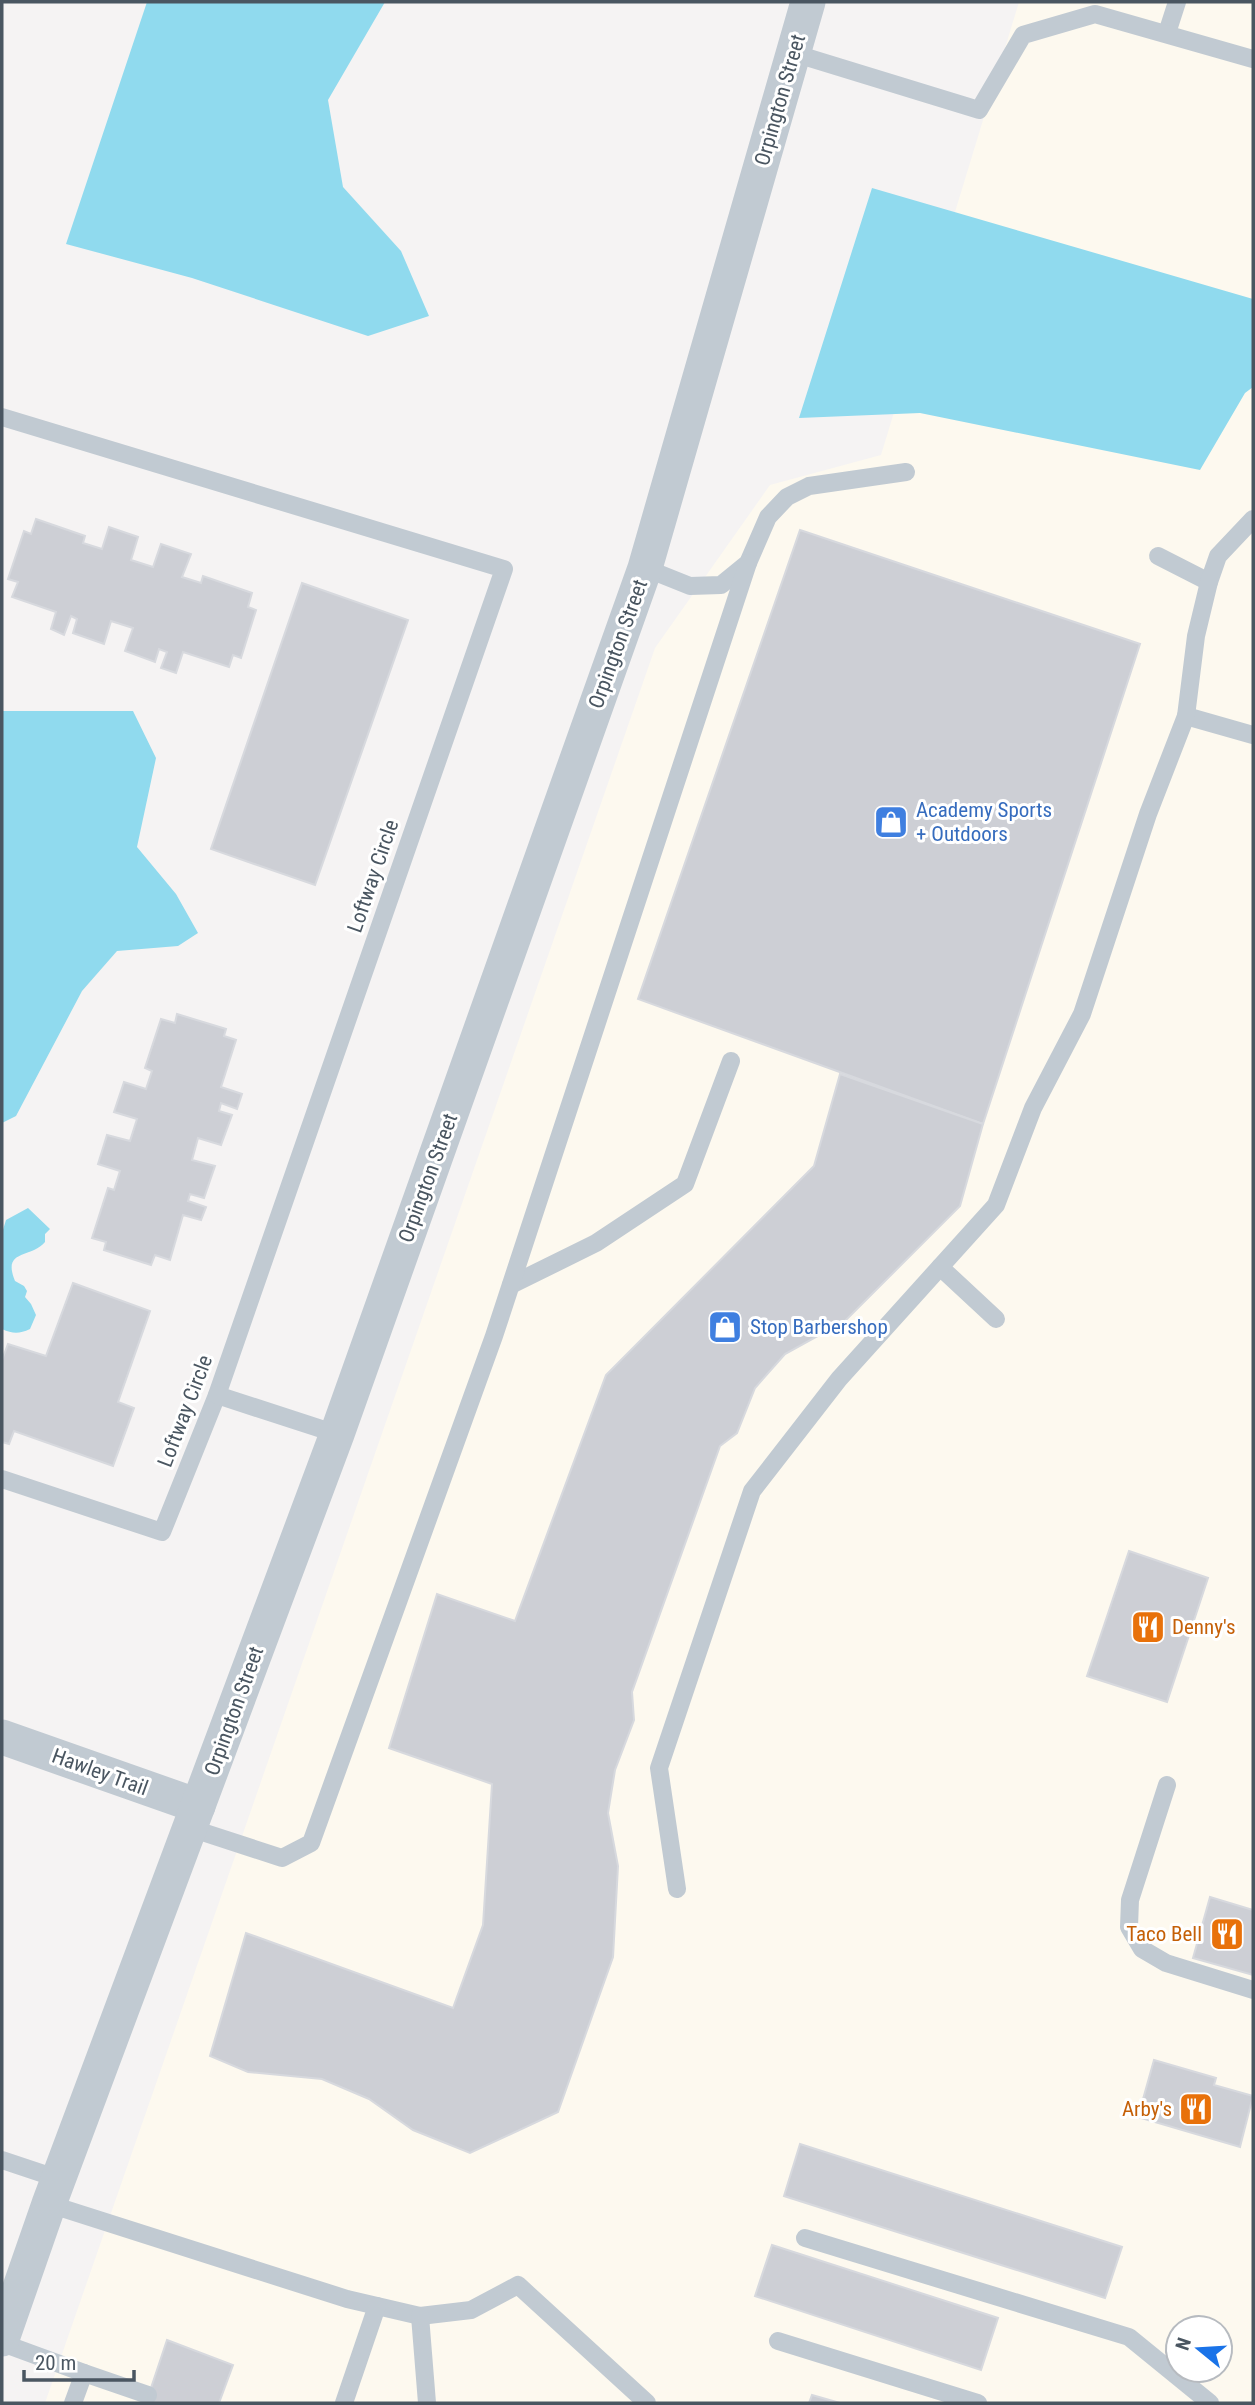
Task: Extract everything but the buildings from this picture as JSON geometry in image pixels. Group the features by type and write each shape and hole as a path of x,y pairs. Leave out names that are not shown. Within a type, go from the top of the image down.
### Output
{"street":[{"name":"Orpington Street","path":"2,2341 54,2192 337,1434 645,568 808,2"},
{"name":"Hawley Trail","path":"2,1737 194,1817"}],"lane":[{"path":"1167,33 1177,2"},
{"path":"793,53 979,110 1023,34 1095,14 1253,59"},
{"name":"Loftway Circle","path":"2,417 504,569 217,1395 162,1532 2,1479"},
{"path":"194,1817 282,1858 311,1843 511,1285 748,563 768,517 787,497 809,486 906,472"},
{"path":"677,1889 659,1768 752,1492 839,1379 996,1205 1032,1108 1082,1014 1148,814 1186,716 1196,636 1218,556 1253,519"},
{"path":"1158,556 1209,582"},
{"path":"645,568 690,586 721,584 748,563"},
{"path":"1186,716 1253,735"},
{"path":"511,1285 596,1243 685,1184 731,1061"},
{"path":"940,1267 996,1319"},
{"path":"217,1395 337,1434"},
{"path":"1167,1785 1130,1900 1129,1927 1142,1949 1166,1963 1253,1990"},
{"path":"2,2160 54,2192 347,2299 420,2316 471,2310 518,2285 647,2403"},
{"path":"805,2238 1129,2337 1210,2403"},
{"path":"344,2403 377,2306"},
{"path":"420,2316 427,2403"},
{"path":"2,2341 148,2395"},
{"path":"778,2341 978,2403"},
{"path":"73,2403 84,2373"}],"shaded area":[{"path":"1019,2 1253,2 1253,2403 45,2403 655,648 770,485 881,455"}],"water":[{"path":"147,2 385,2 328,100 343,187 401,251 429,316 368,336 192,278 66,244"},
{"path":"872,188 1253,299 1253,387 1245,393 1200,470 920,413 799,418"},
{"path":"2,711 133,711 156,758 137,847 176,894 198,933 178,946 117,951 82,991 16,1116 2,1123"},
{"path":"28,1208 50,1229 45,1234 45,1242 15,1259 12,1264 15,1281 24,1286 27,1291 25,1297 36,1315 30,1329 13,1333 2,1329 2,1233 6,1220"}],"place":[{"name":"Academy Sports + Outdoors","path":"891,822"},
{"name":"Stop Barbershop","path":"725,1327"},
{"name":"Denny's","path":"1148,1627"},
{"name":"Taco Bell","path":"1227,1934"},
{"name":"Arby's","path":"1196,2109"}]}
